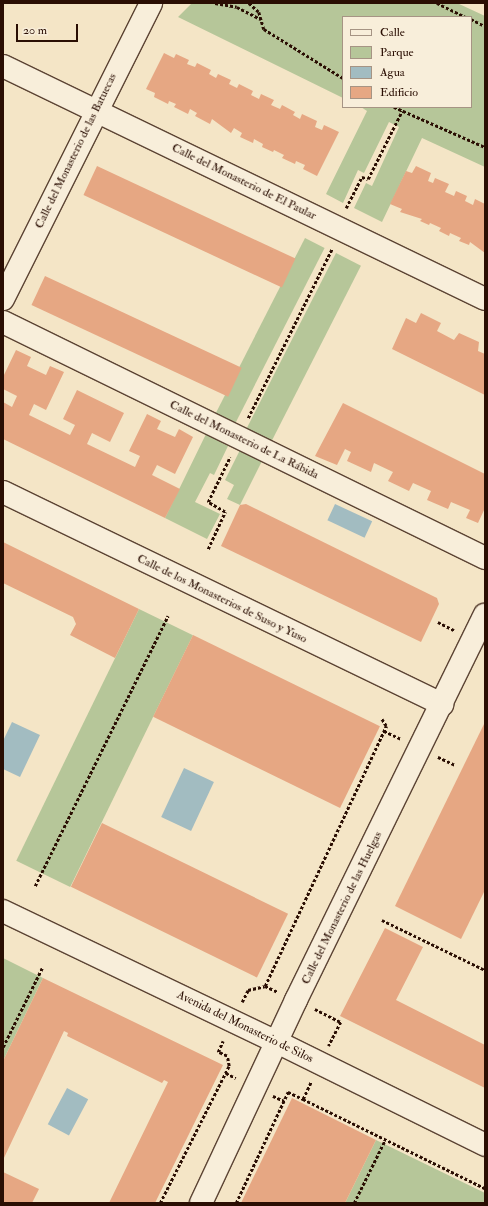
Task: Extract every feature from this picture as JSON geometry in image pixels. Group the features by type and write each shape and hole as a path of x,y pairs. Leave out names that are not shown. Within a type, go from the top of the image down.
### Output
{"street":[{"name":"Calle del Monasterio de las Batuecas","path":"3,299 151,3"},
{"name":"Calle del Monasterio de El Paular","path":"3,66 485,300"},
{"name":"Calle del Monasterio de La Rábida","path":"3,322 485,558"},
{"name":"Calle de los Monasterios de Suso y Yuso","path":"3,492 442,704"},
{"name":"Calle del Monasterio de las Huelgas","path":"201,1203 277,1042 485,615"},
{"name":"Avenida del Monasterio de Silos","path":"3,911 277,1042 485,1145"}],"path":[{"path":"215,3 237,6 261,19"},
{"path":"249,3 259,12 264,29 282,42 342,77"},
{"path":"437,3 464,16"},
{"path":"472,20 485,26"},
{"path":"396,108 429,120 485,147"},
{"path":"346,209 362,177 368,179 402,111"},
{"path":"208,548 225,512 208,502 238,437 332,248"},
{"path":"35,886 168,616"},
{"path":"265,986 386,726 381,718"},
{"path":"382,920 485,970"},
{"path":"3,1047 42,968"},
{"path":"316,1010 341,1022 329,1046"},
{"path":"160,1203 229,1066 227,1056 218,1052"},
{"path":"303,1099 310,1084"},
{"path":"236,1203 288,1092 485,1188"},
{"path":"354,1203 385,1140"}],"green space":[{"path":"192,3 457,3 485,16 485,167 422,138 382,222 354,208 366,183 372,186 399,127 389,122 364,173 358,170 343,203 326,194 367,111 362,108 472,108 472,16 342,16 342,98 178,17"},
{"path":"305,238 325,248 235,424 215,414"},
{"path":"336,253 361,266 271,442 246,429"},
{"path":"206,434 228,446 214,475 210,473 195,502 220,514 207,539 165,518"},
{"path":"240,450 262,461 240,505 227,499 234,485 225,480"},
{"path":"139,609 193,635 70,887 16,861"},
{"path":"3,958 43,978 3,1061"},
{"path":"376,1140 485,1193 485,1203 345,1203"}],"water":[{"path":"335,504 372,521 365,538 327,520"},
{"path":"12,722 40,735 20,777 3,769 3,741"},
{"path":"184,768 214,782 191,831 161,817"},
{"path":"67,1088 88,1099 69,1135 48,1124"}],"building":[{"path":"164,53 174,58 176,54 189,60 187,64 195,67 197,63 211,70 209,74 216,78 218,74 231,80 229,84 237,88 239,84 253,91 251,95 259,99 261,94 274,100 271,105 280,109 282,105 295,112 293,115 300,119 302,114 317,121 315,127 322,130 324,125 339,132 317,176 303,169 305,165 296,161 295,164 282,158 284,155 274,150 273,152 262,147 263,144 254,139 253,143 240,137 242,133 234,128 231,133 212,119 210,124 195,116 197,113 190,109 188,114 174,107 176,104 169,101 168,104 154,97 155,93 146,89"},
{"path":"97,166 295,259 282,288 83,195"},
{"path":"416,166 431,173 428,181 433,183 435,178 449,184 445,192 454,196 456,191 467,196 465,201 473,205 475,199 485,204 485,253 470,242 469,245 459,241 461,238 450,233 449,236 439,231 441,228 430,223 429,225 420,221 422,219 400,212 402,209 390,204 406,171 412,173"},
{"path":"45,276 242,368 228,397 31,305"},
{"path":"421,313 441,323 437,331 454,340 459,333 479,342 478,351 485,354 485,395 392,349 406,318 416,323"},
{"path":"16,350 31,357 27,366 46,375 50,366 64,372 46,410 34,404 29,415 70,435 75,425 63,419 77,390 124,413 110,442 92,433 87,444 135,467 140,456 129,451 147,414 161,421 157,429 175,437 179,429 193,437 175,474 157,465 152,475 180,489 165,518 3,439 3,402 12,407 17,396 3,389 3,377"},
{"path":"343,403 485,474 485,508 478,523 466,518 470,510 451,502 448,509 427,500 431,491 413,483 409,491 388,481 393,472 374,463 371,472 347,461 351,452 345,449 337,465 315,456"},
{"path":"246,504 437,598 439,604 421,642 221,546 240,505"},
{"path":"3,542 139,609 115,658 70,635 76,624 73,617 3,583"},
{"path":"193,635 380,726 340,808 153,717"},
{"path":"485,722 485,890 461,939 395,906"},
{"path":"102,823 288,914 257,978 71,887"},
{"path":"385,928 423,947 396,1000 485,1045 485,1088 340,1016"},
{"path":"43,978 223,1065 155,1203 109,1203 168,1082 164,1080 162,1083 67,1036 68,1033 64,1031 3,1160 3,1061"},
{"path":"292,1098 376,1140 345,1203 241,1203"},
{"path":"3,1172 39,1189 32,1203 3,1203"}]}
